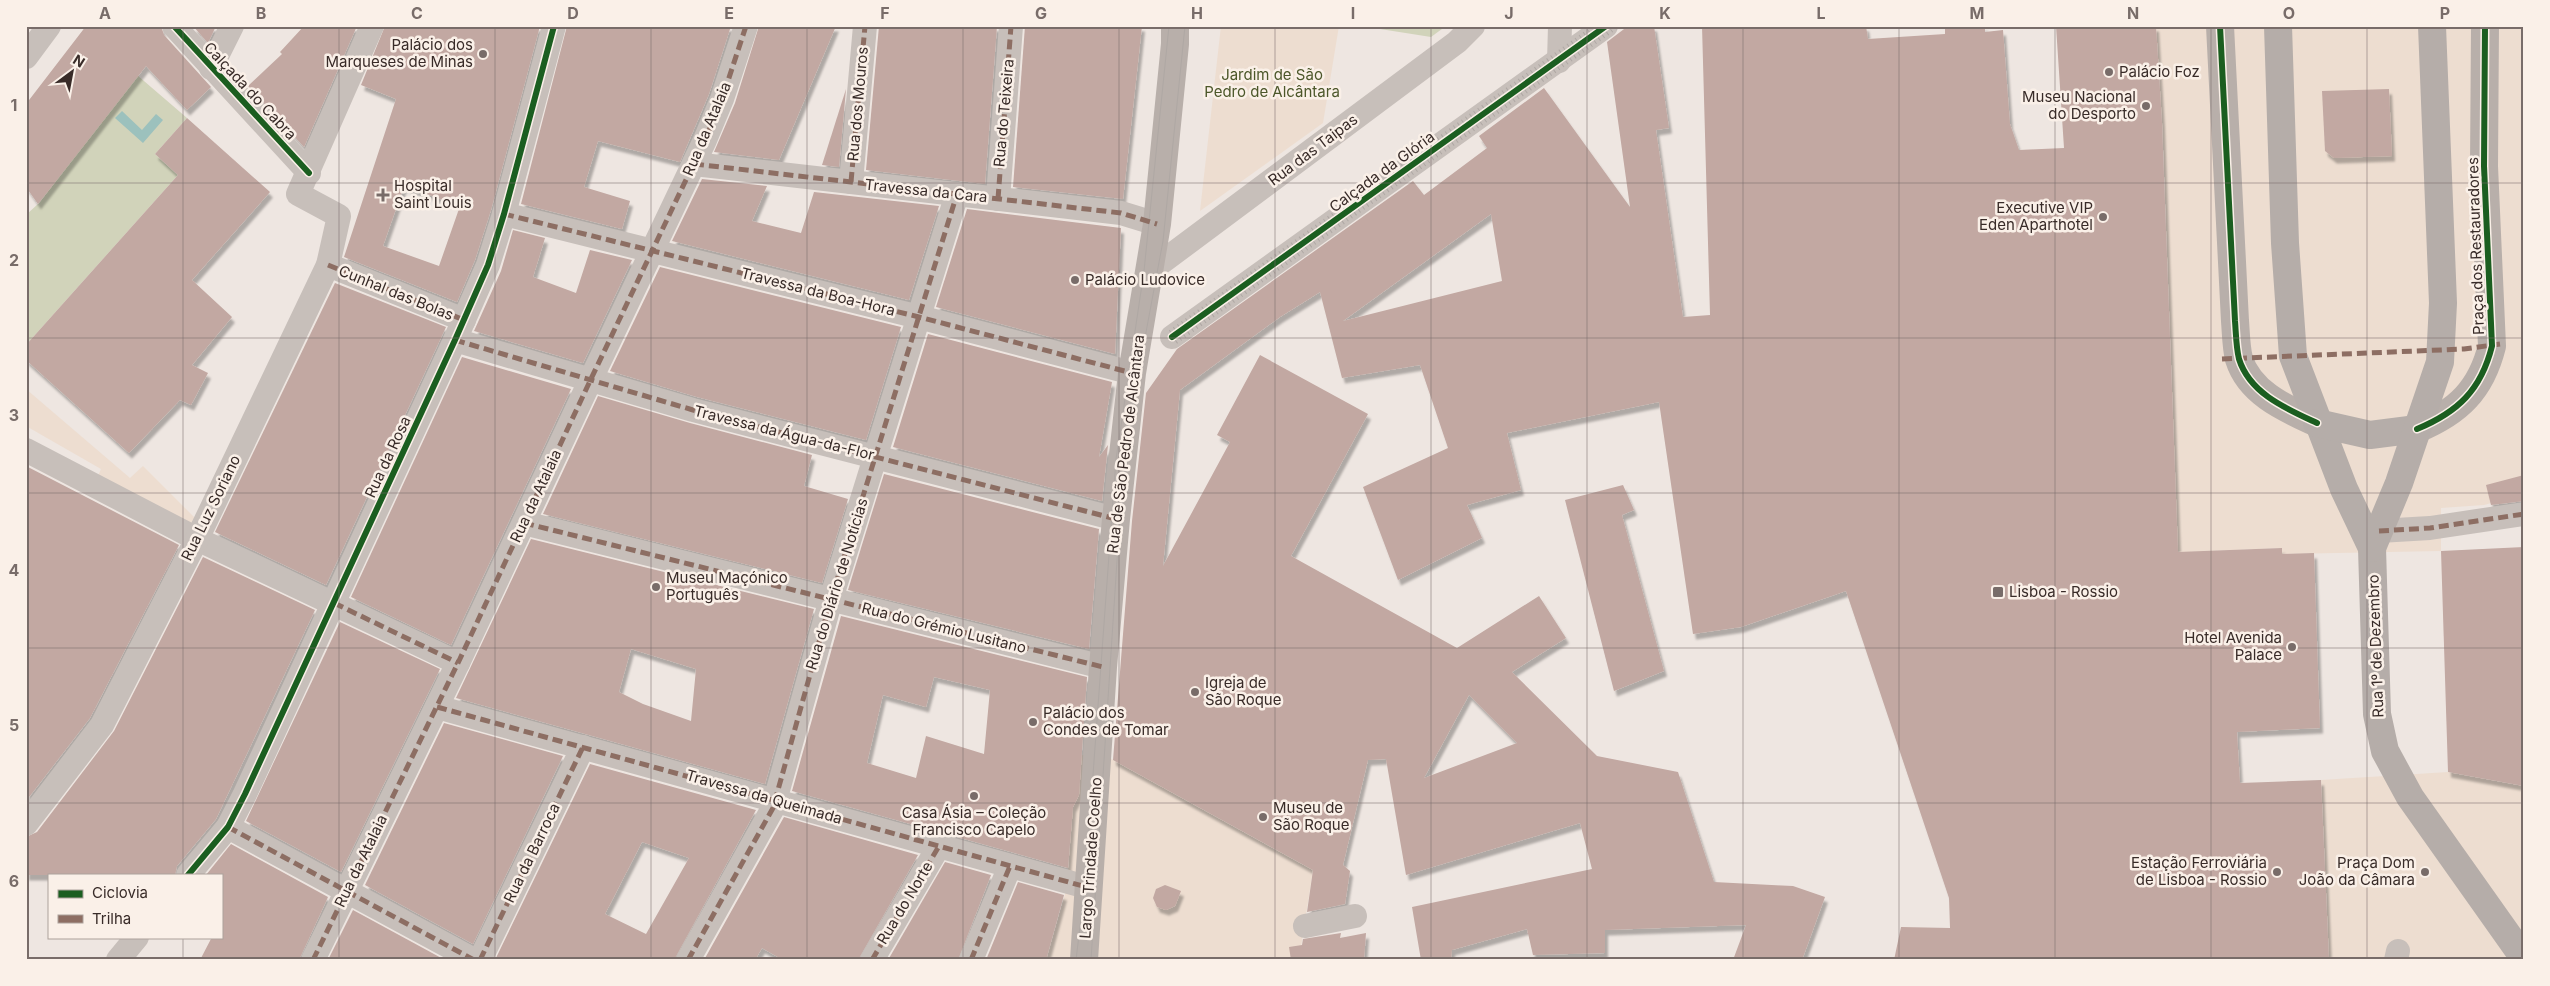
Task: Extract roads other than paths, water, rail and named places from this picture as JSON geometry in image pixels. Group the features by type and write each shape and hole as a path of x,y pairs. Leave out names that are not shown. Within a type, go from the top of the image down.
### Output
{"main road":[{"name":"Praça dos Restauradores","path":"2220,26 2235,321 2239,358 2254,386 2286,408 2317,423 2370,435 2417,429 2442,419 2465,399 2484,373 2492,346 2484,166 2485,26"},
{"path":"2278,26 2285,244 2293,356 2317,423 2376,540"},
{"path":"2376,540 2399,483 2443,350 2443,304 2432,26"},
{"name":"Rua de São Pedro de Alcântara","path":"1098,756 1103,667 1116,519 1132,373 1157,224 1178,32"},
{"name":"Rua 1º de Dezembro","path":"2376,540 2380,728 2385,751 2410,797 2524,958"},
{"name":"Largo Trindade Coelho","path":"1084,960 1098,756"}],"street":[{"path":"26,57 49,26"},
{"name":"Calçada do Cabra","path":"174,26 309,173"},
{"path":"211,68 232,26"},
{"path":"309,173 372,26"},
{"name":"Rua da Rosa","path":"189,874 228,827 334,603 488,265 504,214 554,26"},
{"name":"Rua da Atalaia","path":"313,960 458,663 590,380 694,164 722,100 746,26"},
{"name":"Rua dos Mouros","path":"851,182 865,26"},
{"name":"Rua do Teixeira","path":"998,199 1011,26"},
{"name":"Rua das Taipas","path":"1150,271 1457,42 1473,26"},
{"path":"1559,61 1560,26"},
{"name":"Calçada da Glória","path":"1172,337 1606,26"},
{"name":"Travessa da Cara","path":"694,164 1121,213 1157,224"},
{"name":"Rua Luz Soriano","path":"26,824 102,726 198,539 328,265 340,216 298,194 309,173"},
{"name":"Rua do Diário de Notícias","path":"688,960 776,800 831,600 957,194"},
{"name":"Travessa da Boa-Hora","path":"504,214 919,317 1132,373"},
{"name":"Cunhal das Bolas","path":"328,265 460,330"},
{"name":"Travessa da Água-da-Flor","path":"460,330 590,380 1116,519"},
{"path":"26,450 198,539 458,663"},
{"path":"2376,540 2430,528 2524,514"},
{"name":"Rua do Grémio Lusitano","path":"524,523 1103,667"},
{"name":"Travessa da Queimada","path":"436,707 1090,888"},
{"name":"Rua da Barroca","path":"480,960 583,747"},
{"path":"228,827 474,960"},
{"name":"Rua do Norte","path":"872,960 939,846"},
{"path":"971,960 1010,866"},
{"path":"1305,926 1355,916"},
{"path":"118,960 136,938"}],"water":[{"path":"122,111 142,130 156,114 163,120 143,143 115,118"}],"tram line":[{"path":"1076,960 1085,885 1116,459 1144,271 1169,26"},
{"path":"1091,960 1119,530 1136,386 1163,241 1185,26"}],"railway":[{"path":"1170,332 1595,26"},
{"path":"1176,342 1618,26"}],"place":[{"name":"Palácio dos Marqueses de Minas","path":"483,54"},
{"name":"Palácio Foz","path":"2109,72"},
{"name":"Museu Nacional do Desporto","path":"2146,106"},
{"name":"Hospital Saint Louis","path":"383,195"},
{"name":"Executive VIP Eden Aparthotel","path":"2103,217"},
{"name":"Palácio Ludovice","path":"1075,280"},
{"name":"Museu Maçónico Português","path":"656,587"},
{"name":"Lisboa - Rossio","path":"1998,592"},
{"name":"Hotel Avenida Palace","path":"2292,647"},
{"name":"Igreja de São Roque","path":"1195,692"},
{"name":"Palácio dos Condes de Tomar","path":"1033,722"},
{"name":"Casa Ásia – Coleção Francisco Capelo","path":"974,796"},
{"name":"Museu de São Roque","path":"1263,817"},
{"name":"Estação Ferroviária de Lisboa - Rossio","path":"2277,872"},
{"name":"Praça Dom João da Câmara","path":"2425,872"}],"park label":[{"name":"Jardim de São Pedro de Alcântara","path":"1272,84"}]}
